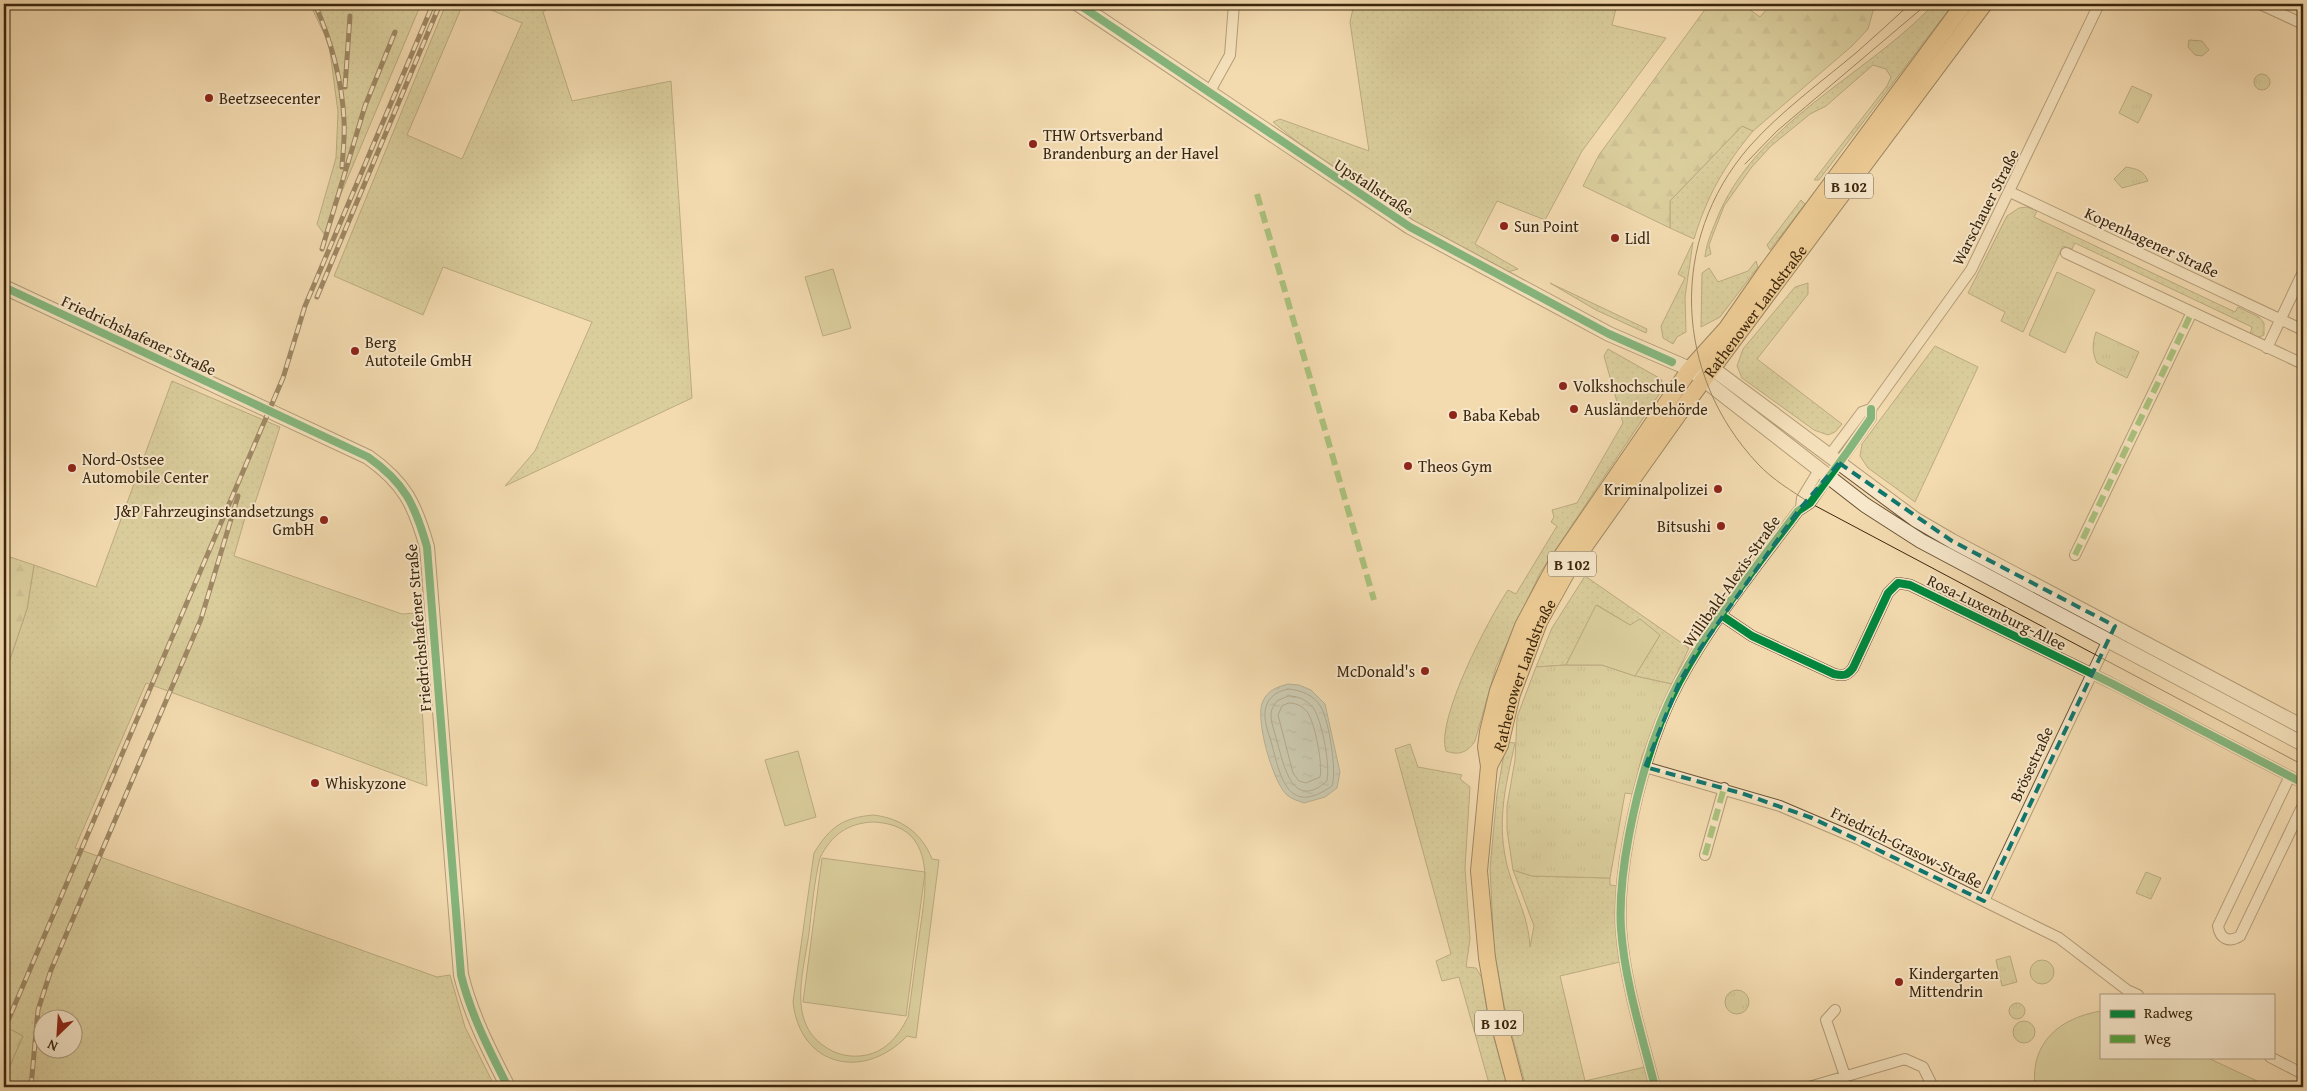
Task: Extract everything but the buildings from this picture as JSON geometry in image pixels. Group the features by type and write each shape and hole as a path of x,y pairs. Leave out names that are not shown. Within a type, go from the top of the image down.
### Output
{"main road":[{"name":"Rathenower Landstraße","path":"1516,1087 1496,1011 1487,958 1479,871 1489,766 1486,747 1488,732 1498,691 1523,626 1555,566 1690,369 1727,328 1768,269 1964,4"},
{"name":"Rathenower Landstraße","path":"1489,766 1500,745 1512,694 1538,622 1569,568 1591,535 1984,4"}],"street":[{"name":"Upstallstraße","path":"1078,4 1210,91 1362,196 1450,250 1609,334 1690,369 1709,375"},
{"path":"1210,91 1230,55 1234,4"},
{"name":"Warschauer Straße","path":"1834,460 1862,412 1871,409 1971,270 2099,4"},
{"path":"2260,4 2303,24"},
{"name":"Kopenhagener Straße","path":"2010,192 2303,330"},
{"path":"2066,253 2303,364"},
{"path":"2268,348 2303,272"},
{"name":"Friedrichshafener Straße","path":"4,288 368,457 386,470 401,485 410,498 418,515 427,547 461,975 471,1011 483,1040 508,1087"},
{"path":"2075,555 2192,312"},
{"path":"1709,375 1938,532 2303,727"},
{"name":"Rosa-Luxemburg-Allee","path":"1709,375 1824,474 1865,505 1921,541 2107,642 2303,744"},
{"path":"1824,474 1834,460"},
{"name":"Willibald-Alexis-Straße","path":"1655,1087 1628,980 1621,929 1620,895 1624,867 1645,767 1678,683 1721,615 1801,507 1802,498 1824,474"},
{"name":"Rosa-Luxemburg-Allee","path":"1721,615 1752,636 1842,676 1848,674 1853,668 1888,592 1898,583 1910,585 2091,673 2303,783"},
{"path":"2107,642 2115,626"},
{"name":"Brösestraße","path":"1984,901 2107,642"},
{"name":"Friedrich-Grasow-Straße","path":"1645,767 1724,788 1812,818 2059,938 2127,990 2136,994"},
{"path":"2290,776 2218,926 2219,933 2226,940 2233,940 2240,936 2303,805"},
{"path":"1705,855 1724,788"},
{"path":"1835,1010 1826,1020 1845,1076"},
{"path":"2272,1058 2303,1074"},
{"path":"1809,1087 1905,1059 1924,1067 1933,1087"}],"highlighted area":[{"path":"1839,463 1952,541 2115,626 1984,901 1812,818 1741,793 1645,767 1679,683 1694,657 1798,511"}],"green space":[{"path":"310,4 421,4 324,234 317,224 336,158 338,112 329,44"},
{"path":"446,4 463,4 407,135 462,159 522,23 477,4 554,4 543,12 572,101 671,81 692,398 505,486 535,451 592,322 443,267 423,315 334,276"},
{"path":"1354,4 1617,4 1612,25 1666,38 1582,151 1545,220 1497,201 1475,244 1518,269 1508,272 1405,217 1370,195 1372,185 1364,181 1360,188 1312,154 1273,122 1280,119 1369,151 1350,22"},
{"path":"1709,4 1742,4 1760,17 1771,4 1875,4 1868,29 1852,46 1753,131 1742,126 1670,201 1670,228 1583,186 1599,155"},
{"path":"1934,4 1953,4 1819,180 1814,180 1887,86 1891,77 1886,69 1873,65 1826,106 1810,114 1771,146 1751,168 1724,206 1709,245 1711,254 1705,257 1712,230 1733,187 1756,156 1813,103 1876,55"},
{"path":"2189,40 2202,41 2209,50 2202,56 2195,55 2188,47"},
{"path":"2262,74 2268,76 2270,82 2268,88 2262,90 2256,88 2254,82 2256,76"},
{"path":"2132,86 2152,95 2138,123 2119,113"},
{"path":"1742,126 1753,131 1725,169 1711,195 1694,239 1670,228 1670,201"},
{"path":"2126,167 2133,168 2144,174 2148,181 2122,188 2114,179"},
{"path":"1801,200 1805,204 1770,250 1767,245"},
{"path":"2027,207 2037,211 2034,217 2235,312 2238,307 2259,317 2264,323 2264,335 2257,338 2250,335 2252,327 2075,243 2072,249 2063,246 2023,332 2001,321 2005,312 1968,293 2007,216 2019,208"},
{"path":"1693,242 1685,297 1686,332 1677,337 1673,344 1663,338 1661,326 1685,278 1678,274"},
{"path":"1756,261 1758,267 1720,317 1701,327 1702,273 1709,268 1718,282 1748,271"},
{"path":"833,269 851,328 823,336 805,277"},
{"path":"2057,272 2095,290 2065,353 2029,335"},
{"path":"1550,283 1647,329 1646,333 1596,310"},
{"path":"1808,283 1808,294 1757,359 1842,424 1835,432 1828,435 1814,430 1742,378 1737,366 1743,349 1795,287"},
{"path":"2096,332 2139,352 2127,378 2097,363 2093,348"},
{"path":"1935,346 1978,367 1915,502 1868,468 1860,456 1862,444"},
{"path":"1608,349 1661,379 1664,387 1540,573 1496,667 1475,741 1463,752 1446,751 1445,737 1448,717 1456,694 1477,645 1499,604 1508,590 1516,594 1557,526 1551,522 1554,517 1552,510 1577,503 1623,423 1604,356"},
{"path":"172,381 280,427 252,512 246,514 234,556 402,614 416,613 427,786 146,683 75,848 437,977 450,975 465,1027 495,1087 4,1087 4,1079 23,1036 4,1026 4,677 27,609 34,565 96,587"},
{"path":"4,555 34,565 27,609 4,677"},
{"path":"1585,576 1689,648 1672,684 1635,676 1660,635 1630,625 1597,605 1566,665 1536,667 1552,628"},
{"path":"1596,605 1630,625 1640,619 1660,635 1635,676 1602,665 1566,665"},
{"path":"1602,665 1635,676 1672,684 1642,756 1633,794 1625,793 1610,878 1532,876 1513,870 1507,830 1507,806 1515,760 1517,717 1536,667"},
{"path":"1506,742 1515,743 1503,806 1504,852 1525,917 1530,947 1534,926 1513,870 1532,876 1610,878 1610,885 1617,886 1616,928 1620,962 1560,976 1585,1081 1645,1067 1651,1087 1526,1087 1504,1005 1494,950 1490,868 1497,794"},
{"path":"1410,744 1418,767 1462,775 1460,779 1470,787 1465,868 1470,939 1466,967 1476,968 1482,978 1488,1018 1508,1087 1490,1087 1459,977 1442,981 1436,961 1451,954 1395,749"},
{"path":"798,751 816,817 785,826 765,760"},
{"path":"873,815 893,819 901,823 916,834 932,859 939,860 916,1038 907,1036 890,1050 872,1059 854,1062 836,1060 821,1053 808,1041 798,1024 793,1002 814,853 838,825 862,816","holes":["873,822 895,826 910,835 919,848 924,864 924,900 908,1017 895,1038 883,1048 869,1055 850,1056 832,1051 824,1046 805,1023 802,1009 802,978 820,858 829,843 848,828"]},
{"path":"822,858 925,872 906,1016 803,1002"},
{"path":"2146,872 2161,878 2151,899 2136,893"},
{"path":"2010,956 2017,982 2002,986 1996,960"},
{"path":"2037,960 2047,960 2054,967 2054,977 2047,984 2037,984 2030,977 2030,967"},
{"path":"1737,990 1745,994 1749,1002 1745,1010 1737,1014 1729,1010 1725,1002 1729,994"},
{"path":"2014,1003 2020,1003 2025,1008 2023,1017 2014,1019 2009,1014 2009,1008"},
{"path":"2100,1011 2100,1058 2208,1058 2270,1087 2035,1087 2037,1058 2043,1045 2050,1035 2060,1027 2086,1014"},
{"path":"2020,1021 2028,1021 2035,1028 2035,1036 2028,1043 2020,1043 2013,1036 2013,1028"},
{"path":"4,1026 23,1036 4,1079"}],"water":[{"path":"1288,684 1299,685 1311,690 1325,704 1340,772 1337,788 1325,797 1304,803 1289,796 1276,778 1266,750 1261,721 1261,709 1267,694 1280,686"}],"tram line":[{"path":"1910,4 1761,134 1749,147 1723,184 1704,224 1694,265 1692,307 1697,349 1710,390 1730,429 1764,470 1810,503 2303,765"},
{"path":"1745,164 1777,131 1927,4"}],"railway":[{"path":"315,4 331,46 341,90 344,126 342,167"},
{"path":"4,1030 283,378 305,306 433,4"},
{"path":"317,297 440,4"},
{"path":"345,87 350,16"},
{"path":"322,249 365,106 395,32"},
{"path":"31,1087 38,1010 51,970 201,619 238,496"}],"marked path":[{"path":"1257,194 1374,600"},
{"path":"2075,555 2192,312"},
{"path":"1705,855 1724,788"}],"cycle path":[{"path":"1078,4 1410,227 1609,334 1672,362"},
{"path":"4,287 368,457 391,476 407,496 418,519 427,547 461,975 475,1018 508,1087"},
{"path":"1655,1087 1630,989 1621,929 1622,882 1627,847 1648,757 1670,700 1706,637 1798,511 1810,503 1848,451 1871,418 1871,409"},
{"path":"1721,615 1752,636 1834,674 1845,675 1853,668 1888,593 1898,583 1910,585 2111,683 2303,783"}],"place":[{"name":"Beetzseecenter","path":"209,98"},
{"name":"THW Ortsverband Brandenburg an der Havel","path":"1033,144"},
{"name":"Sun Point","path":"1504,226"},
{"name":"Lidl","path":"1615,238"},
{"name":"Berg Autoteile GmbH","path":"355,351"},
{"name":"Volkshochschule","path":"1563,386"},
{"name":"Ausländerbehörde","path":"1574,409"},
{"name":"Baba Kebab","path":"1453,415"},
{"name":"Theos Gym","path":"1408,466"},
{"name":"Nord-Ostsee Automobile Center","path":"72,468"},
{"name":"Kriminalpolizei","path":"1718,489"},
{"name":"J&P Fahrzeuginstandsetzungs GmbH","path":"324,520"},
{"name":"Bitsushi","path":"1721,526"},
{"name":"McDonald's","path":"1425,671"},
{"name":"Whiskyzone","path":"315,783"},
{"name":"Kindergarten Mittendrin","path":"1899,982"}]}
